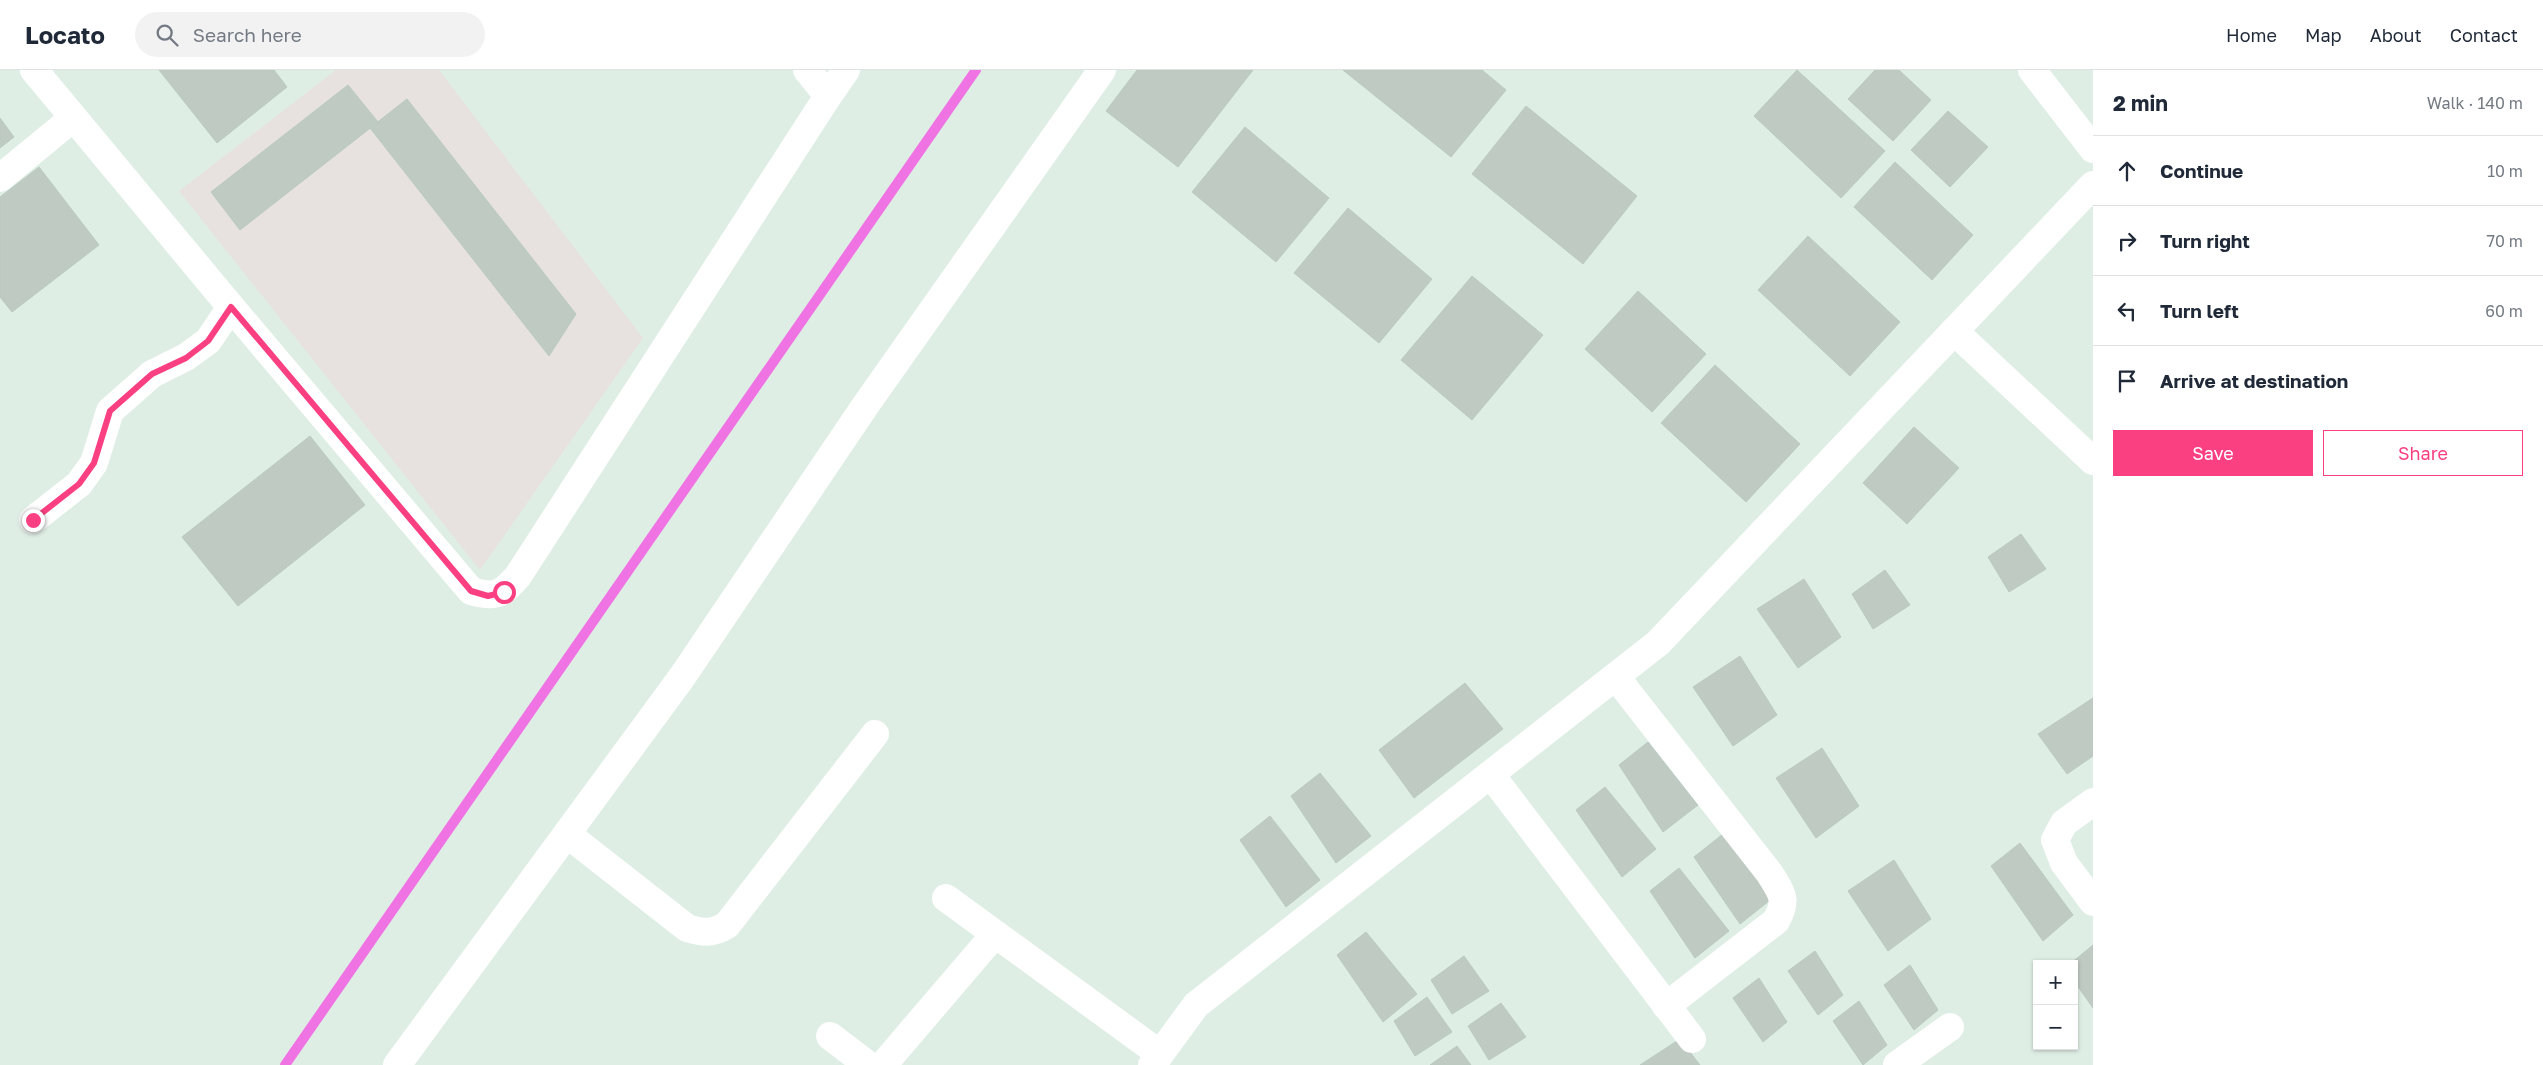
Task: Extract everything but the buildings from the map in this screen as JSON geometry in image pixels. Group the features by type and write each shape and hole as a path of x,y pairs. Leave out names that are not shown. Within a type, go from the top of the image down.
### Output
{"street":[{"path":"34,70 471,591 488,596 504,592 518,576 846,70"},
{"path":"807,70 828,96"},
{"path":"397,1065 682,677 865,406 1102,70"},
{"path":"2032,70 2093,149"},
{"path":"0,178 73,118"},
{"path":"946,898 1156,1060 1196,1006 1658,643 2093,185"},
{"path":"33,520 79,484 94,463 110,411 152,374 186,358 208,341 231,307"},
{"path":"1954,332 2093,461"},
{"path":"1616,677 1770,874 1781,893 1784,907 1776,921 1666,1006"},
{"path":"567,834 687,928 702,933 715,932 727,925 875,734"},
{"path":"1491,775 1692,1039"},
{"path":"2093,802 2064,823 2055,840 2064,863 2093,902"},
{"path":"883,1065 995,934"},
{"path":"1897,1065 1950,1027"},
{"path":"830,1036 868,1065"}],"shaded area":[{"path":"336,70 439,70 643,338 480,570 179,191"}],"waterway":[{"path":"285,1065 976,70"}],"route":[{"path":"33,520 79,484 94,463 110,411 127,394 152,374 186,358 208,341 231,307 471,591 488,596 504,592"}]}
